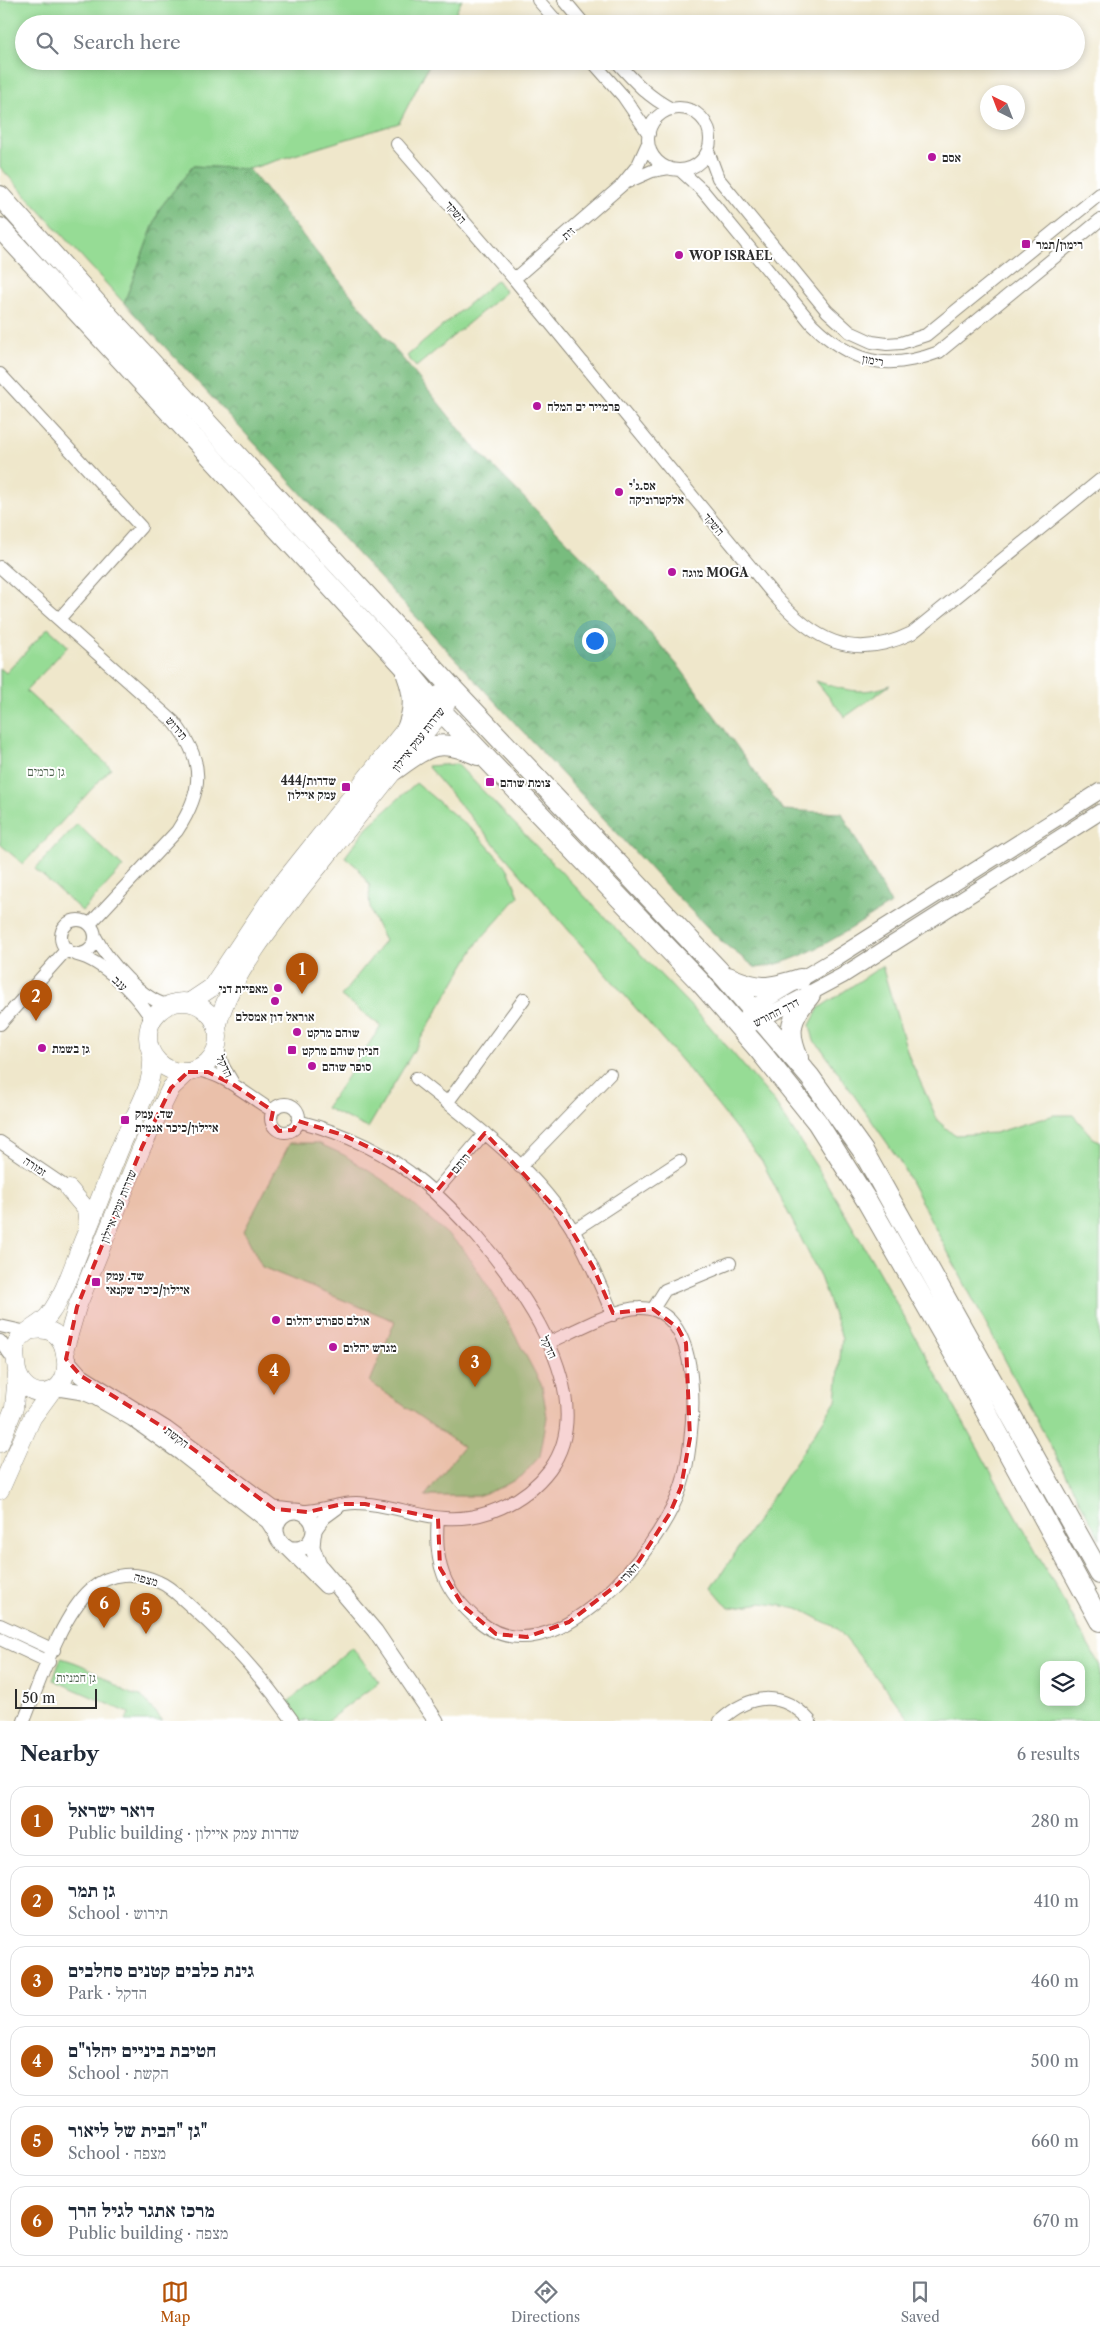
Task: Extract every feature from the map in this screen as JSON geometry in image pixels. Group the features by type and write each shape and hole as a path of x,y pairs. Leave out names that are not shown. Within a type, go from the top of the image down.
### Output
{"main road":[{"path":"0,196 99,306 453,688 722,974 802,1066 863,1151 1100,1574"},
{"path":"0,228 404,666 436,705 700,982 741,1028 817,1122 867,1201 960,1364 1100,1621"},
{"path":"404,666 414,698 414,710 408,726"},
{"name":"שדרות עמק איילון","path":"190,1002 211,988 273,895 408,726 436,705 453,688"},
{"name":"שדרות עמק איילון","path":"217,1028 220,1014 235,984 270,931 394,770 436,705"},
{"path":"394,770 413,756 437,744 459,746 488,760"},
{"path":"722,974 748,986 765,988 805,987 791,1024 791,1038 802,1066"},
{"path":"177,1002 190,1002 207,1011 217,1028 217,1046 211,1058 192,1071 167,1070 152,1056 147,1038 149,1027 158,1011 167,1005 177,1002"},
{"name":"שדרות עמק איילון","path":"30,1331 47,1317 59,1298 150,1080 152,1056"},
{"name":"שדרות עמק איילון","path":"65,1353 77,1307 142,1147 171,1088 192,1071"},
{"path":"69,1189 89,1192 105,1185"},
{"path":"69,1189 86,1209 88,1227"},
{"path":"0,1443 14,1408 16,1344 30,1331 43,1328 55,1333 65,1353 65,1377 32,1418 0,1490"},
{"path":"16,1368 27,1389 37,1393 54,1390"}],"street":[{"path":"538,0 551,15"},
{"path":"564,0 576,15"},
{"path":"600,70 623,96 649,138 655,159 675,169 697,165 708,151 710,130 698,114 688,109 672,109 656,119 649,138"},
{"path":"624,70 640,88 672,109"},
{"name":"זית","path":"514,279 621,186 638,165 649,138"},
{"name":"השקד","path":"397,144 514,279 657,456 788,612 805,627 843,646 868,647 886,644 912,633 1100,480"},
{"name":"רימון","path":"708,151 718,178 827,311 850,332 872,342 902,343 926,335 1100,194"},
{"name":"זית","path":"621,186 652,171 675,169"},
{"name":"רימון","path":"675,169 703,190 812,324 826,338 862,360 878,363 909,362 938,352 1100,220"},
{"path":"1088,204 1100,220"},
{"path":"0,374 141,528 59,619"},
{"name":"תירוש","path":"0,567 174,722 191,744 198,772 191,805 177,831 90,924"},
{"name":"דרך החורש","path":"805,987 1100,791"},
{"name":"דרך החורש","path":"741,1028 758,1014 1100,812"},
{"path":"77,919 90,924 96,938 91,949 81,954 71,952 63,946 61,934 67,924 77,919"},
{"name":"ענב","path":"96,938 107,955 146,994 157,1002 167,1005"},
{"path":"0,1024 71,952"},
{"name":"ענב","path":"71,952 89,958 110,974 144,1008 149,1015 149,1027"},
{"path":"448,1103 524,999"},
{"name":"הדקל","path":"217,1046 223,1066 234,1085"},
{"name":"הדקל","path":"192,1071 208,1072 234,1085 273,1111"},
{"path":"520,1166 610,1074"},
{"path":"416,1078 485,1133 546,1193 574,1231 593,1268 613,1315"},
{"path":"288,1105 297,1111 298,1121 293,1130 279,1131 271,1121 273,1111 278,1106 288,1105"},
{"name":"הדקל","path":"294,1511 308,1512 346,1504 365,1504 438,1518 473,1516 505,1506 533,1488 554,1464 562,1449 566,1433 567,1408 564,1381 548,1342 519,1291 497,1260 458,1214 435,1192 404,1168 363,1144 335,1132 298,1121"},
{"name":"רותם","path":"435,1192 485,1133"},
{"name":"זמורה","path":"0,1142 69,1189"},
{"path":"574,1231 680,1160"},
{"path":"548,1342 613,1315 638,1308 653,1309 665,1290 730,1263"},
{"name":"הארז","path":"438,1518 436,1552 440,1568 462,1606 496,1634 512,1638 527,1637 547,1632 569,1622 618,1584 640,1561 670,1513 681,1487 690,1438 692,1402 686,1344 678,1328 653,1309"},
{"path":"0,1326 30,1331"},
{"path":"0,1341 16,1368"},
{"name":"הקשת","path":"65,1353 81,1376 166,1429 274,1509 294,1511"},
{"name":"הקשת","path":"54,1390 95,1397 133,1419 167,1442 268,1521 282,1541 353,1617 386,1661 424,1721"},
{"path":"346,1504 324,1518 314,1534 304,1547 297,1549 282,1541 281,1518 294,1511 311,1519 314,1534 312,1547 319,1565 375,1631 436,1721"},
{"name":"מצפה","path":"24,1721 69,1617 85,1596 105,1580 122,1574 142,1576 160,1582 203,1618 258,1676 293,1721"},
{"path":"0,1625 54,1650"},
{"path":"0,1639 49,1662"},
{"path":"720,1721 752,1700 770,1698 787,1702 810,1721"}],"highlighted area":[{"path":"188,1072 208,1072 234,1085 273,1111 271,1121 279,1131 293,1130 298,1121 343,1135 385,1155 435,1193 485,1133 563,1216 593,1267 613,1313 653,1309 678,1328 686,1343 690,1438 681,1487 670,1513 639,1561 618,1584 569,1622 527,1637 496,1634 463,1606 440,1568 438,1518 365,1504 342,1504 308,1512 274,1509 166,1429 81,1376 66,1359 77,1307 142,1147 171,1088"}],"green space":[{"path":"0,0 462,0 454,15 15,15 15,70 426,70 399,123 249,169 193,166 160,208 124,303 0,167"},
{"path":"193,166 249,169 475,448 600,575 680,668 783,810 842,813 891,904 809,952 774,965 756,968 722,942 660,879 124,303 160,208"},
{"path":"497,280 506,292 416,367 407,356"},
{"name":"גן כרמים","path":"48,628 68,646 26,691 111,768 23,864 0,844 0,668 6,673"},
{"path":"816,681 835,687 862,691 890,685 845,717"},
{"path":"457,764 706,1022 773,1100 822,1175 872,1260 1100,1666 1100,1721 911,1721 838,1629 798,1608 762,1603 729,1608 712,1588 836,1401 842,1338 819,1274 762,1161 690,1071 427,766"},
{"path":"416,783 477,834 508,869 519,896 478,942 368,1128 326,1108 381,1026 341,996 385,941 371,909 370,886 357,867 345,857 367,827"},
{"path":"77,824 123,867 82,911 35,869"},
{"path":"882,966 909,1057 938,1121 954,1135 995,1133 1054,1115 1073,1115 1093,1138 1100,1141 1100,1539 899,1160 821,1048 814,1041 810,1025 819,1008"},
{"path":"290,1143 318,1143 344,1155 392,1186 462,1247 493,1294 542,1386 547,1417 540,1456 522,1476 502,1487 477,1496 425,1496 463,1447 370,1382 395,1321 262,1267 244,1231"},
{"path":"352,1647 379,1682 327,1721 298,1721 286,1704"},
{"name":"גן חמניות","path":"61,1658 91,1670 120,1688 141,1696 162,1721 126,1721 129,1713 53,1680"}],"place":[{"name":"אסם","path":"932,157"},
{"name":"רימון/תמר","path":"1026,244"},
{"name":"WOP ISRAEL","path":"679,255"},
{"name":"פרמייר ים המלח","path":"537,406"},
{"name":"אס.ג'י אלקטרוניקה","path":"619,492"},
{"name":"מוגה MOGA","path":"672,572"},
{"name":"צומת שוהם","path":"490,782"},
{"name":"444/שדרות עמק איילון","path":"346,787"},
{"name":"מאפיית דני","path":"278,988"},
{"name":"דואר ישראל","path":"302,994"},
{"name":"אוראל דון אמסלם","path":"275,1001"},
{"name":"גן תמר","path":"36,1021"},
{"name":"שוהם מרקט","path":"297,1032"},
{"name":"גן בשמת","path":"42,1048"},
{"name":"חניון שוהם מרקט","path":"292,1050"},
{"name":"סופר שוהם","path":"312,1066"},
{"name":"שד. עמק איילון/כיכר אגמית","path":"125,1120"},
{"name":"שד. עמק איילון/כיכר שקנאי","path":"96,1282"},
{"name":"אולם ספורט יהלום","path":"276,1320"},
{"name":"מגרש יהלום","path":"333,1347"},
{"name":"גינת כלבים קטנים סחלבים","path":"475,1387"},
{"name":"חטיבת ביניים יהלו\"ם","path":"274,1395"},
{"name":"מרכז אתגר לגיל הרך","path":"104,1628"},
{"name":"גן \"הבית של ליאור\"","path":"146,1634"}]}
